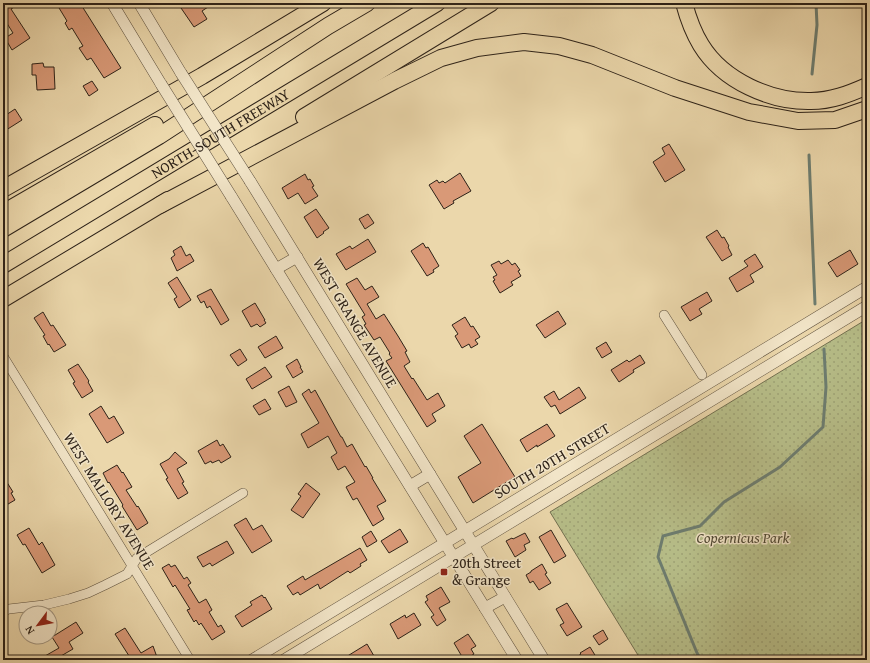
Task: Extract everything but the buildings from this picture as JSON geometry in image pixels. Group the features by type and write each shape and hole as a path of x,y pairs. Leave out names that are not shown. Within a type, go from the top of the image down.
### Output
{"highway":[{"path":"3,189 202,76 323,3"},
{"name":"NORTH-SOUTH FREEWAY","path":"3,229 159,136 328,26 367,3"},
{"name":"NORTH-SOUTH FREEWAY","path":"3,265 437,3"},
{"path":"3,299 160,205 490,3"},
{"path":"684,3 686,13 693,30 702,46 713,60 723,69 735,79 749,87 772,96 798,101 812,101 840,97 867,86"},
{"path":"3,213 328,26"},
{"path":"160,205 387,84 441,58 476,48 524,42 559,46 592,55 675,88 750,112 798,122 835,120 867,109"}],"street":[{"path":"112,3 517,660"},
{"name":"WEST GRANGE AVENUE","path":"139,3 181,73 297,257 544,660"},
{"path":"276,269 297,257"},
{"name":"SOUTH 20TH STREET","path":"252,660 867,287"},
{"name":"SOUTH 20TH STREET","path":"284,660 867,306"},
{"path":"664,315 702,375"},
{"name":"WEST MALLORY AVENUE","path":"3,356 190,660"},
{"path":"410,486 430,474"},
{"path":"3,611 44,605 70,599 106,586 127,574 137,558 243,493"},
{"path":"485,608 505,597"}],"green space":[{"name":"Copernicus Park","path":"867,319 867,660 641,660 550,512"}],"waterway":[{"path":"812,74 817,25 816,3"},
{"path":"809,155 815,304"},
{"path":"701,660 658,557 663,536 700,526 724,502 780,467 823,427 826,387 824,349"}],"place":[{"name":"20th Street & Grange","path":"444,572"}]}
